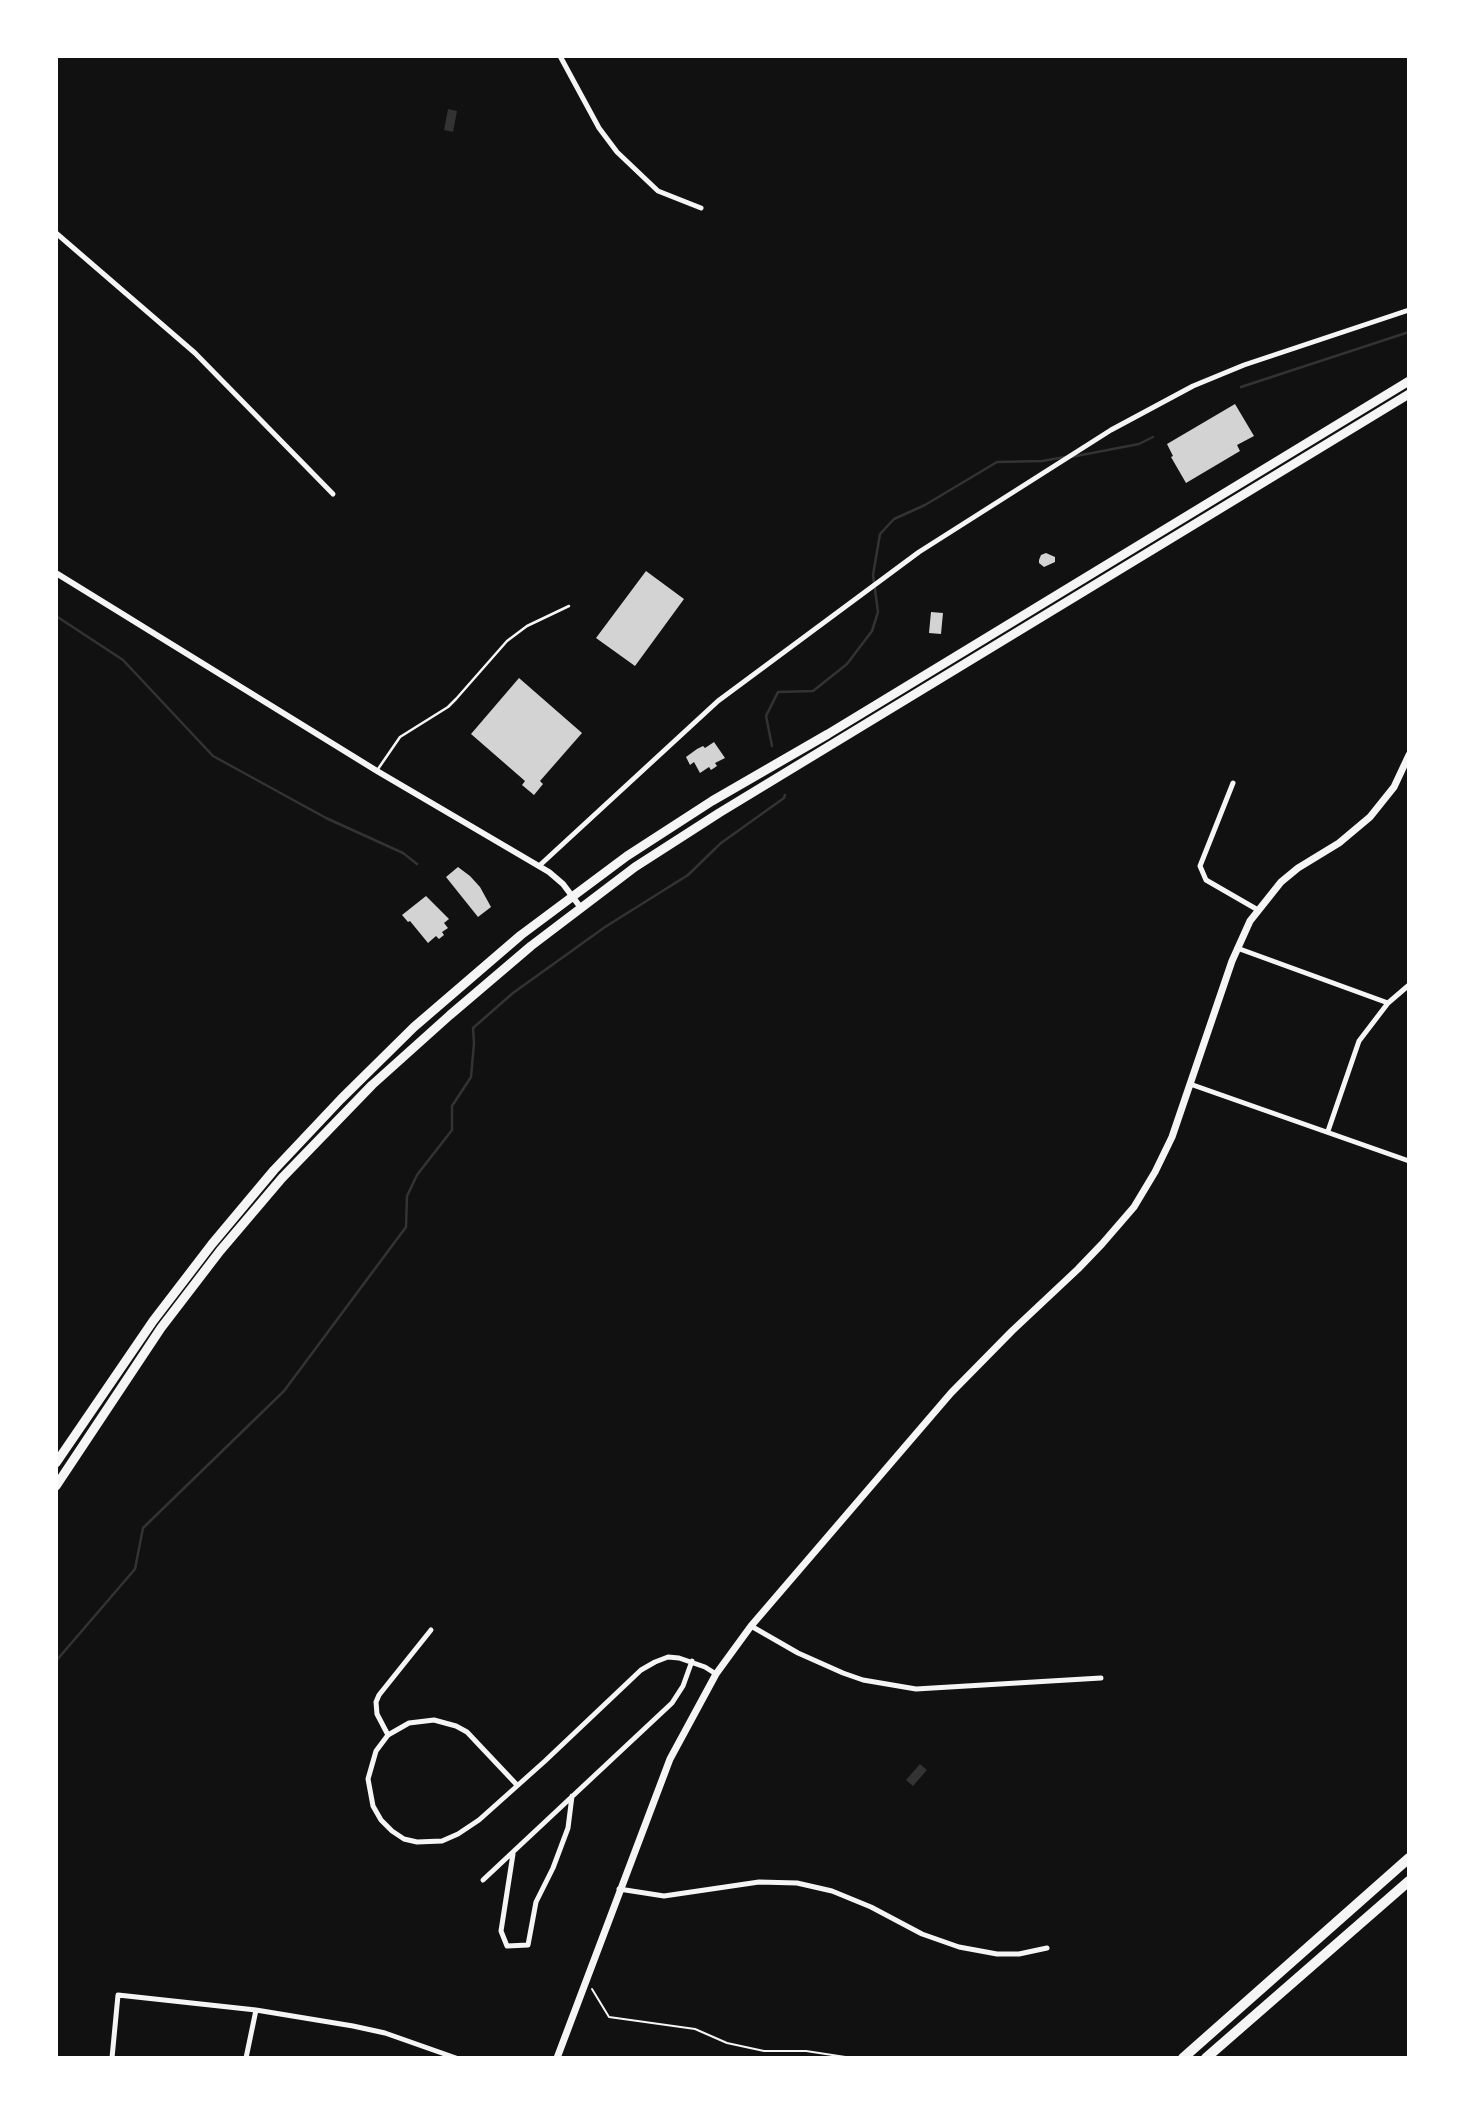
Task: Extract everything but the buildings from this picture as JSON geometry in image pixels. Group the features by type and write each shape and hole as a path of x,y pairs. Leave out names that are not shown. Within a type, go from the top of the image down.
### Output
{"highway":[{"path":"56,1463 153,1321 212,1244 274,1170 414,1027 483,966 572,896 700,808 828,734 1409,381"},
{"path":"56,1486 162,1328 220,1251 282,1178 349,1107 493,977 635,867 719,813 1409,394"},
{"path":"1183,2058 1409,1858"},
{"path":"1206,2058 1409,1881"}],"main road":[{"path":"556,2058 670,1759 716,1674 751,1626 951,1393 1078,1269 1118,1226 1146,1189 1163,1158 1237,948 1258,910 1289,875 1339,843 1370,817 1394,787 1409,755"}],"street":[{"path":"560,56 599,128 617,152 658,191 701,208"},
{"path":"56,233 195,353 333,494"},
{"path":"539,866 718,701 919,552 1111,430 1217,376 1409,310"},
{"path":"56,573 377,771 539,866 559,880 581,908"},
{"path":"1233,783 1200,866 1206,880 1258,910"},
{"path":"1237,948 1388,1003"},
{"path":"1328,1131 1359,1041 1388,1003 1409,985"},
{"path":"1190,1084 1409,1161"},
{"path":"751,1626 797,1653 843,1673 863,1680 916,1689 1101,1678"},
{"path":"388,1735 377,1714 376,1702 431,1630"},
{"path":"517,1785 475,1740 456,1726 433,1720 409,1723 388,1735 376,1751 368,1779 373,1807 392,1831 404,1839 429,1843 442,1841 479,1820 517,1785 641,1670 668,1657 692,1661 716,1674"},
{"path":"483,1880 672,1703 683,1686 692,1661"},
{"path":"513,1852 501,1931 507,1946 528,1945 536,1902 553,1868 568,1828 572,1796"},
{"path":"619,1889 664,1896 760,1882 797,1883 832,1891 922,1934 959,1947 997,1954 1019,1954 1047,1948"},
{"path":"112,2058 118,1995 256,2010 385,2033 456,2058"},
{"path":"246,2058 256,2010"}],"lane":[{"path":"377,771 400,737 448,707 507,642 527,626 569,606"}],"path":[{"path":"586,1979 609,2017 695,2029 727,2043 764,2051 806,2050 852,2058"}],"shaded area":[{"path":"448,109 457,111 453,132 444,130"},
{"path":"920,1764 927,1770 913,1786 906,1780"}],"waterway":[{"path":"1241,387 1409,332"},
{"path":"1071,457 1139,444 1153,437"},
{"path":"772,746 766,716 778,692 813,691 847,664 872,631 878,612 873,575 880,534 894,519 925,505 997,462 1042,461 1065,457"},
{"path":"56,616 123,660 213,756 326,818 403,853 417,864"},
{"path":"56,1661 135,1569 143,1528 284,1391 406,1227 407,1196 417,1175 452,1130 452,1106 471,1077 473,1028 513,993 605,927 688,875 721,843 785,795"}]}
